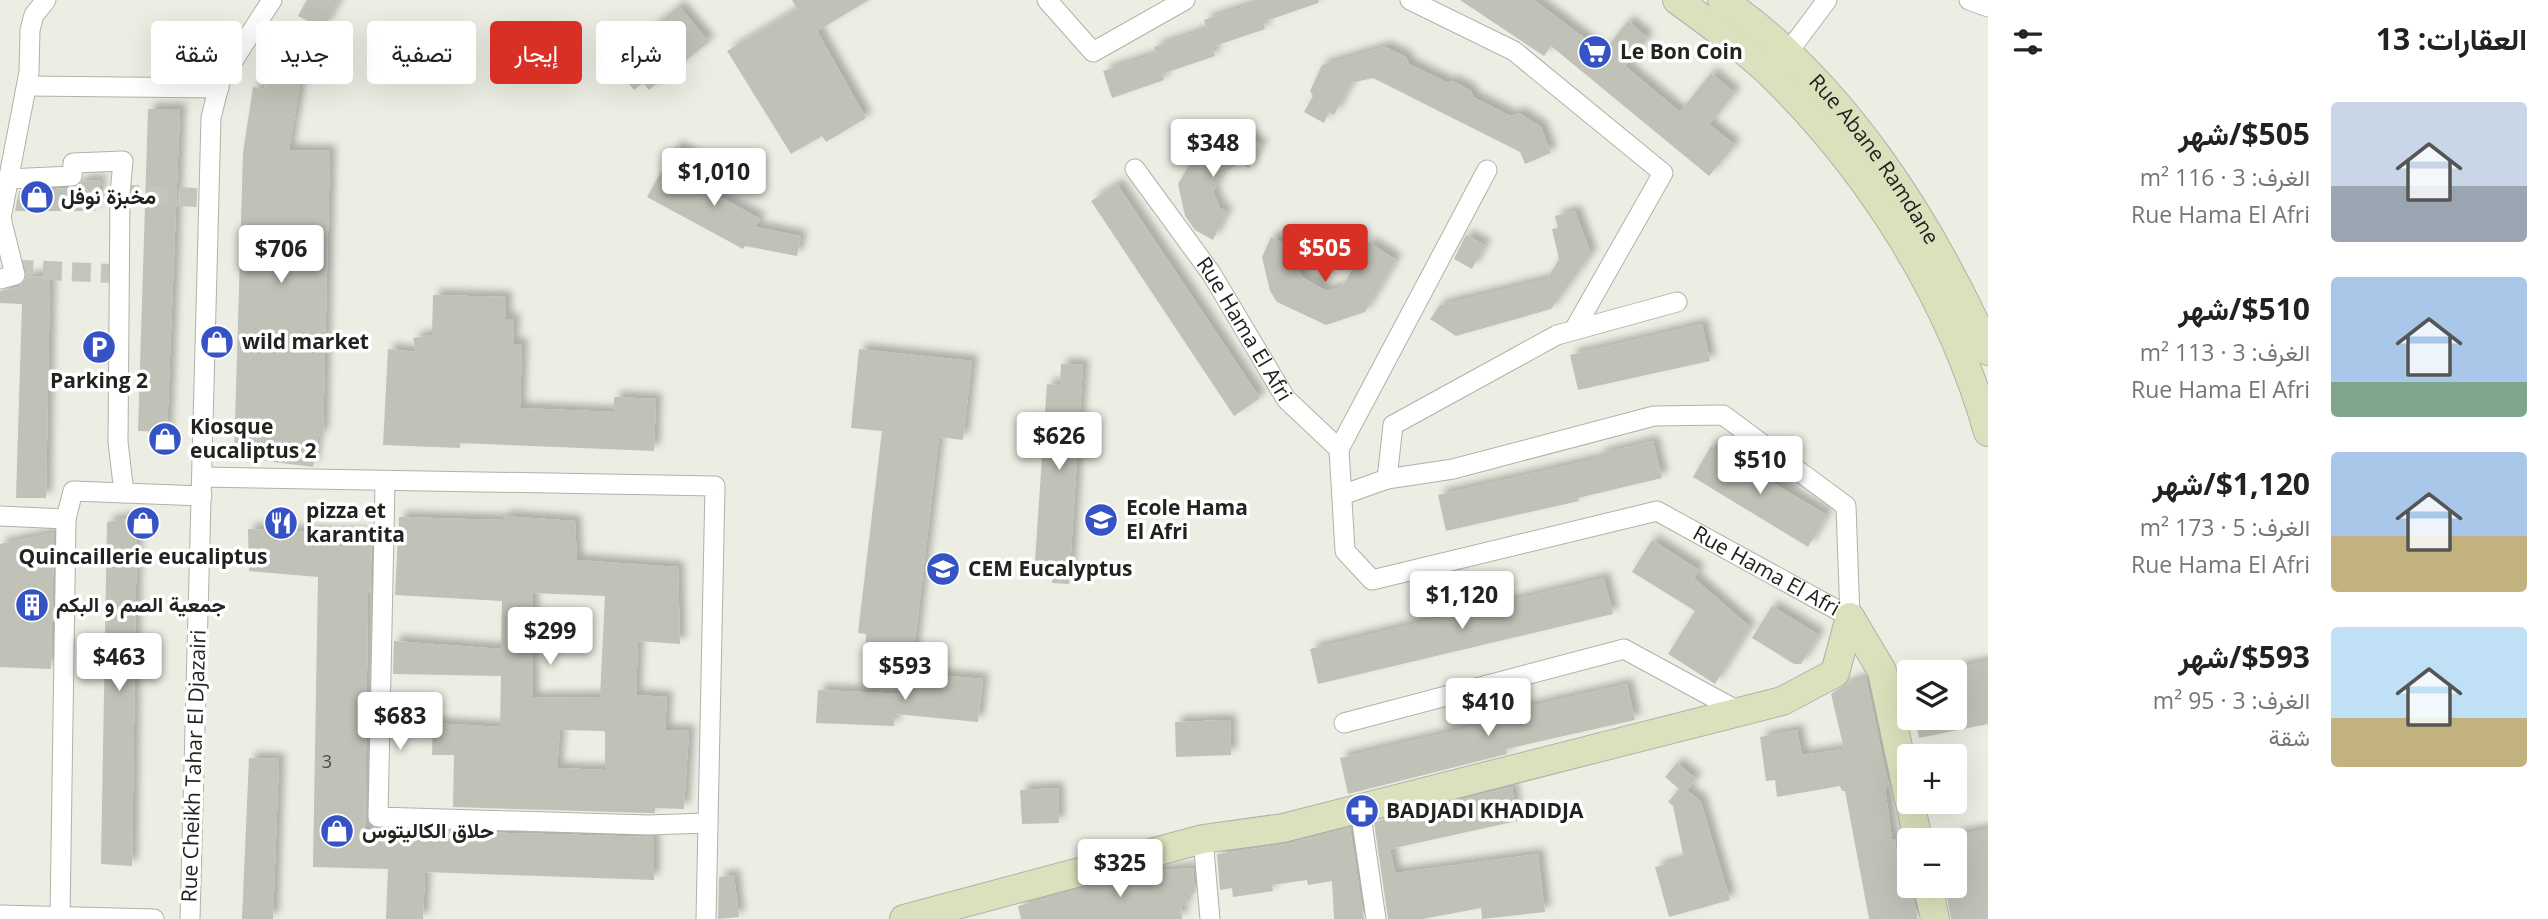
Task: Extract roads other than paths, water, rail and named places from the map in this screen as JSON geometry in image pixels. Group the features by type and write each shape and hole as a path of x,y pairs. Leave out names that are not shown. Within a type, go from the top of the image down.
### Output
{"street":[{"path":"0,279 15,275 1,218 27,86 30,30 34,15 46,0"},
{"name":"Rue Cheikh Tahar El Djazairi","path":"190,919 211,118 219,88 272,0"},
{"path":"1047,0 1093,52 1185,0"},
{"path":"1410,0 1514,51 1664,173 1574,330"},
{"path":"1677,0 1730,39 1772,76 1822,129 1862,179 1923,275 1957,343 1988,432"},
{"name":"Rue Abane Ramdane","path":"1722,0 1788,52 1853,124 1931,238 1988,351"},
{"path":"1772,76 1827,0"},
{"path":"1969,0 1988,7"},
{"path":"27,86 219,88"},
{"path":"7,179 72,176 73,163 124,162 120,194 118,442 124,493"},
{"name":"Rue Hama El Afri","path":"904,919 1203,839 1283,828 1782,701 1835,673 1850,617 1657,511 1372,580 1345,551 1339,449 1286,399 1211,273 1135,169"},
{"path":"1339,449 1487,170"},
{"path":"1387,479 1393,425 1557,335 1677,302"},
{"path":"1342,495 1387,479 1453,469 1654,416 1723,415 1846,506 1850,617 1882,671 1898,744"},
{"path":"385,482 377,817 648,825 708,823"},
{"path":"60,917 66,519 73,491 124,493 202,486 385,482 715,486 706,919"},
{"path":"0,516 66,519"},
{"path":"1345,723 1624,649 1740,712"},
{"path":"1360,809 1376,919"},
{"path":"1203,839 1210,919"},
{"path":"1931,898 1935,919"},
{"path":"0,915 153,919"}],"tunnel":[{"path":"120,194 209,198"},
{"path":"14,269 122,274"}],"place":[{"name":"Le Bon Coin","path":"1595,52"},
{"name":"مخبزة نوفل","path":"37,197"},
{"name":"wild market","path":"217,342"},
{"name":"Parking 2","path":"99,347"},
{"name":"Kiosque eucaliptus 2","path":"165,439"},
{"name":"Ecole Hama El Afri","path":"1101,520"},
{"name":"Quincaillerie eucaliptus","path":"143,523"},
{"name":"pizza et karantita","path":"281,523"},
{"name":"CEM Eucalyptus","path":"943,569"},
{"name":"جمعية الصم و البكم","path":"32,605"},
{"name":"BADJADI KHADIDJA","path":"1362,811"},
{"name":"حلاق الكاليتوس","path":"337,831"}]}
